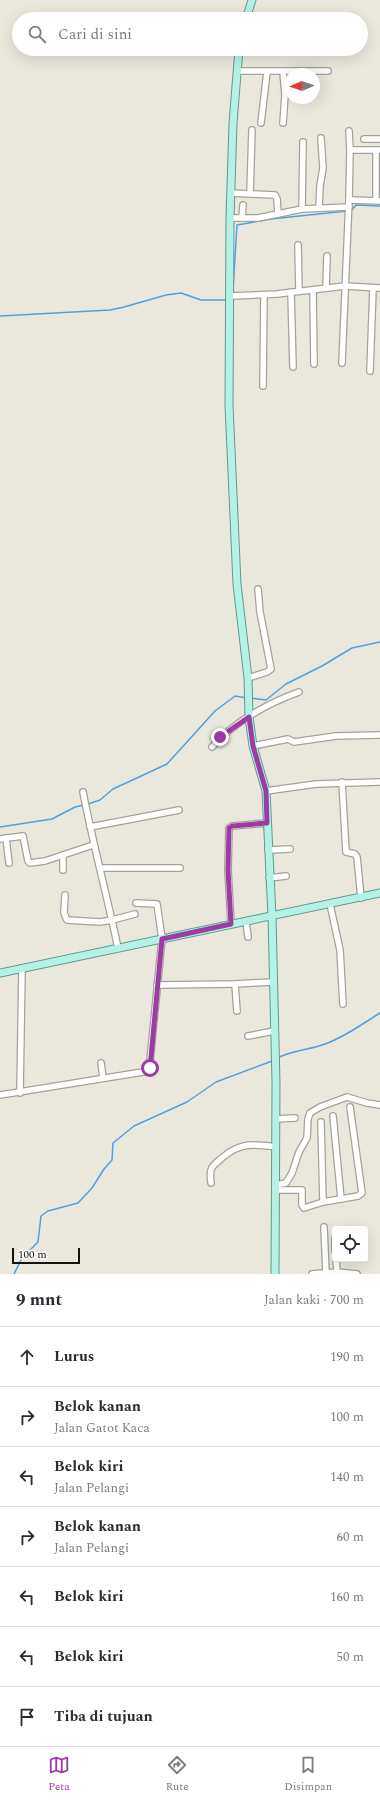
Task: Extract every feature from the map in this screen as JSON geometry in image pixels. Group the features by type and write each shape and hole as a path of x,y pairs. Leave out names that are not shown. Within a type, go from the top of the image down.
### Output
{"main road":[{"path":"248,12 252,0"},
{"path":"238,56 230,218 229,405 237,584 248,678 249,717 253,746 266,791 272,916 272,982 275,1055 275,1274"},
{"path":"0,973 380,893"}],"street":[{"path":"237,71 328,71"},
{"path":"261,122 267,72"},
{"path":"283,72 285,95 283,122"},
{"path":"250,193 252,130"},
{"path":"342,363 349,207 349,131"},
{"path":"319,207 323,164 321,138"},
{"path":"364,139 380,139"},
{"path":"302,209 303,142"},
{"path":"349,200 378,200 378,150 350,150"},
{"path":"231,193 276,195 278,214"},
{"path":"242,205 242,218"},
{"path":"230,218 258,218 319,207 349,207"},
{"path":"298,245 299,291"},
{"path":"326,288 327,256"},
{"path":"230,296 264,295 345,286 380,288"},
{"path":"370,371 373,288"},
{"path":"313,290 314,364"},
{"path":"291,292 293,367"},
{"path":"263,386 264,295"},
{"path":"248,678 267,672 271,669 260,612 258,589"},
{"path":"212,747 220,737 249,717 278,699 299,692"},
{"path":"253,746 288,739 294,742 336,736 380,735"},
{"path":"342,782 346,852 357,856 361,898"},
{"path":"266,791 316,784 380,782"},
{"path":"83,792 93,844 101,868 118,948"},
{"path":"90,827 179,810"},
{"path":"231,924 228,870 229,828 232,826 267,823"},
{"path":"9,863 3,838 23,836 28,861 30,863 45,861 93,844"},
{"path":"268,850 290,849"},
{"path":"63,855 63,870"},
{"path":"101,868 180,868"},
{"path":"269,878 286,876"},
{"path":"65,896 64,912 67,920 93,922 112,920 135,914"},
{"path":"0,1095 20,1093 149,1071 162,939 157,904 136,903"},
{"path":"330,904 340,950 343,1004"},
{"path":"246,921 248,937"},
{"path":"20,1093 22,968"},
{"path":"157,985 272,982"},
{"path":"235,984 237,1011"},
{"path":"248,1036 274,1031"},
{"path":"101,1063 103,1078"},
{"path":"275,1188 286,1183 292,1173 299,1152 306,1138 310,1113 320,1107 347,1096 367,1103 380,1105"},
{"path":"275,1188 302,1190 302,1205 304,1208 323,1202 358,1196 361,1194 362,1191 350,1107"},
{"path":"334,1116 341,1199"},
{"path":"276,1119 295,1118"},
{"path":"321,1122 323,1202"},
{"path":"211,1184 211,1167 234,1148 255,1145 276,1147"},
{"path":"324,1227 326,1272"},
{"path":"336,1262 336,1272"},
{"path":"312,1274 326,1272 357,1274"}],"waterway":[{"path":"351,211 356,205 380,206"},
{"path":"233,290 237,225 271,219 347,211"},
{"path":"0,316 110,310 166,295 181,293 201,300 226,300"},
{"path":"251,698 266,700 286,684 322,666 352,648 380,642"},
{"path":"88,804 100,800 113,789 167,764 215,711 235,696 247,698"},
{"path":"0,827 52,819 75,807 84,805"},
{"path":"277,1058 289,1053 319,1046 332,1041 380,1013"},
{"path":"14,1274 22,1258 38,1242 41,1216 48,1211 78,1203 92,1188 104,1169 112,1160 113,1143 134,1126 187,1102 216,1082 272,1061"}],"route":[{"path":"150,1068 162,939 231,924 228,870 229,828 232,826 267,823 266,791 256,760 249,717 220,737"}]}
